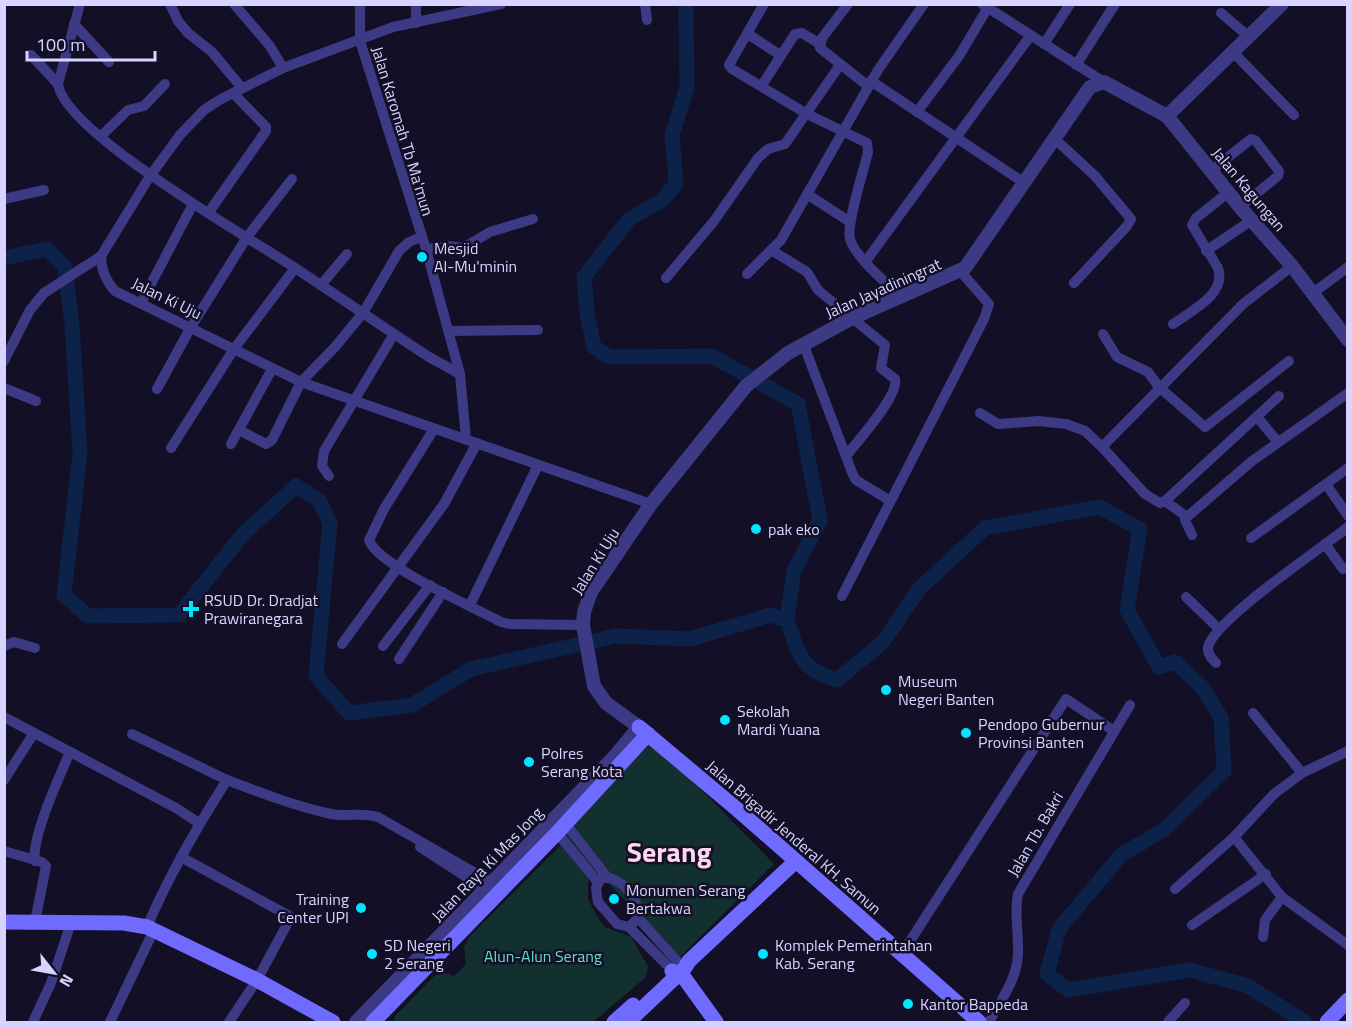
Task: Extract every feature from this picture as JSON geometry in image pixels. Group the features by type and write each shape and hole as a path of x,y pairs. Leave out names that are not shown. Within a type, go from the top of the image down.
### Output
{"main road":[{"path":"373,1023 405,980 557,824 643,730"},
{"name":"Jalan Brigadir Jenderal KH. Samun","path":"643,730 796,861 979,1023"},
{"path":"628,1023 796,861"},
{"path":"4,922 124,923 150,928 257,980 316,1018 333,1023"},
{"path":"614,1023 681,970"},
{"path":"681,970 716,1023"},
{"path":"1332,1021 1347,1000"},
{"path":"1332,1021 1347,1011"}],"street":[{"path":"58,84 80,4"},
{"path":"170,4 188,33 212,52 266,127 266,131 209,212"},
{"path":"234,4 270,46 283,68"},
{"name":"Jalan Karomah Tb Ma'mun","path":"360,4 360,41 426,249 460,374 465,440"},
{"path":"416,4 416,22"},
{"path":"4,361 30,310 44,294 101,256 150,176 204,110 283,68 393,27 501,4"},
{"path":"645,4 647,20"},
{"path":"820,44 848,4"},
{"path":"747,274 781,240 870,84 924,4"},
{"path":"1044,44 1070,4"},
{"path":"1076,65 1115,4"},
{"path":"1167,116 1282,4"},
{"path":"762,5 729,65 807,114 864,139 868,146 850,222 850,239 866,261 900,297"},
{"path":"917,112 959,56 987,6 1104,82"},
{"path":"1221,12 1248,36"},
{"path":"74,24 109,62"},
{"path":"762,85 792,36 798,32 820,44 823,51 840,64 1023,182"},
{"path":"748,34 780,55"},
{"path":"866,261 1031,35"},
{"path":"1232,51 1294,115"},
{"path":"31,56 58,84 66,101 101,136 150,176 209,212 394,334 460,374"},
{"path":"666,278 714,221 758,158 768,149 784,144 840,64"},
{"name":"Jalan Kagungan","path":"1104,82 1167,116 1240,207 1292,266 1347,340"},
{"name":"Jalan Jayadiningrat","path":"651,504 746,386 788,353 802,343 852,318 960,271 972,261 1087,90 1104,82"},
{"path":"101,136 128,110 144,106 165,84"},
{"path":"1055,139 1095,176 1131,219 1131,222 1074,284"},
{"path":"1212,170 1251,139 1255,140 1279,171 1278,176 1240,207"},
{"path":"157,389 191,327 247,237 292,179"},
{"path":"4,200 44,190"},
{"path":"1173,324 1218,288 1221,276 1218,268 1193,231 1193,222 1228,192"},
{"path":"807,194 850,222"},
{"path":"141,303 193,204"},
{"path":"426,249 449,246 463,249 490,232 533,219"},
{"path":"1206,251 1252,220"},
{"path":"239,430 266,444 270,442 301,381 335,347 363,313 399,251 409,242 422,237"},
{"path":"771,250 807,272 818,290 885,345 881,368 897,382 868,429 846,456"},
{"path":"321,285 347,254"},
{"name":"Jalan Ki Uju","path":"101,256 101,264 109,284 115,291 272,369 434,429 651,504 591,592 584,612 583,629 590,675 594,686 606,703 643,730"},
{"path":"1102,447 1243,304 1292,266"},
{"path":"1313,293 1347,267"},
{"path":"171,448 234,349 295,268"},
{"path":"842,596 987,310 989,304 985,298 960,271"},
{"path":"449,332 538,330"},
{"path":"329,476 322,466 324,451 394,334"},
{"path":"1103,334 1117,357 1148,372 1159,387 1205,427 1289,361"},
{"path":"802,343 856,480 889,500"},
{"path":"231,444 272,369"},
{"path":"4,388 36,401"},
{"path":"1192,535 1185,520 1187,516 1278,442 1347,393"},
{"path":"980,413 998,424 1038,421 1066,424 1085,431 1145,494 1160,503 1165,501 1279,396"},
{"path":"1257,417 1278,442"},
{"path":"434,429 384,509 369,540 372,548 399,568 442,592 509,624 583,629"},
{"path":"342,644 444,504 477,443"},
{"path":"470,605 538,465"},
{"path":"1251,538 1347,468"},
{"path":"1326,484 1347,516"},
{"path":"1165,501 1187,516"},
{"path":"1216,663 1209,655 1208,647 1219,628 1347,527"},
{"path":"1325,543 1343,569"},
{"path":"383,646 430,585"},
{"path":"399,659 442,592"},
{"path":"1186,597 1219,628"},
{"path":"4,646 14,642 35,648"},
{"path":"901,955 1066,699 1114,731"},
{"name":"Jalan Tb. Bakri","path":"989,1023 1014,976 1018,957 1015,908 1018,894 1130,705"},
{"path":"1253,713 1302,773"},
{"path":"4,717 199,823"},
{"path":"4,780 34,733"},
{"path":"132,735 227,780 334,815 369,814 378,817 387,827 488,886"},
{"path":"1175,889 1234,837 1274,794 1302,773 1347,751"},
{"path":"35,861 34,851 48,805 70,752"},
{"path":"110,1023 181,857 199,823 227,780"},
{"path":"557,824 602,879 617,881 638,904 638,918 681,970"},
{"name":"Jalan Raya Ki Mas Jong","path":"357,1023 405,980 488,886 557,824"},
{"path":"1234,837 1266,874 1282,897 1347,945"},
{"path":"4,851 46,866 35,922"},
{"path":"181,857 291,917 257,980 229,1023"},
{"path":"1192,925 1266,874"},
{"path":"602,879 595,894 598,902 617,924 628,927 681,970"},
{"path":"1263,937 1265,920 1282,897"},
{"path":"628,927 638,918"},
{"path":"33,1023 51,983 71,923"},
{"path":"1168,1023 1185,1003"}],"green space":[{"path":"643,730 774,864 680,957 549,822"},
{"name":"Alun-Alun Serang","path":"560,846 564,846 588,876 588,899 605,927 631,937 648,966 646,977 593,1022 393,1022 395,1016 434,976 445,973 454,976 466,964 464,947 469,937"}],"waterway":[{"path":"686,4 687,87 672,135 676,183 663,200 629,219 584,277 587,312 594,347 609,357 712,356 798,404 820,520 794,571 787,620"},
{"path":"4,258 47,249 65,267 72,325 80,453 64,595 88,616 179,615 243,534 296,486 319,500 330,523 316,676 349,713 412,705 471,669 616,636 690,639 770,615 787,620 798,651 808,665 824,676 837,680 883,642 919,589 985,528 1099,507 1140,529 1127,610 1159,667 1175,662 1202,687 1221,718 1224,771 1165,829 1121,855 1059,929 1047,974 1068,990 1190,970 1248,986 1305,1022"}],"place":[{"name":"Mesjid Al-Mu'minin","path":"422,257"},
{"name":"pak eko","path":"756,529"},
{"name":"RSUD Dr. Dradjat Prawiranegara","path":"191,609"},
{"name":"Museum Negeri Banten","path":"886,690"},
{"name":"Sekolah Mardi Yuana","path":"725,720"},
{"name":"Pendopo Gubernur Provinsi Banten","path":"966,733"},
{"name":"Polres Serang Kota","path":"529,762"},
{"name":"Monumen Serang Bertakwa","path":"614,899"},
{"name":"Training Center UPI","path":"361,908"},
{"name":"SD Negeri 2 Serang","path":"372,954"},
{"name":"Komplek Pemerintahan Kab. Serang","path":"763,954"},
{"name":"Kantor Bappeda","path":"908,1004"}],"district":[{"name":"Serang","path":"669,852"}]}
